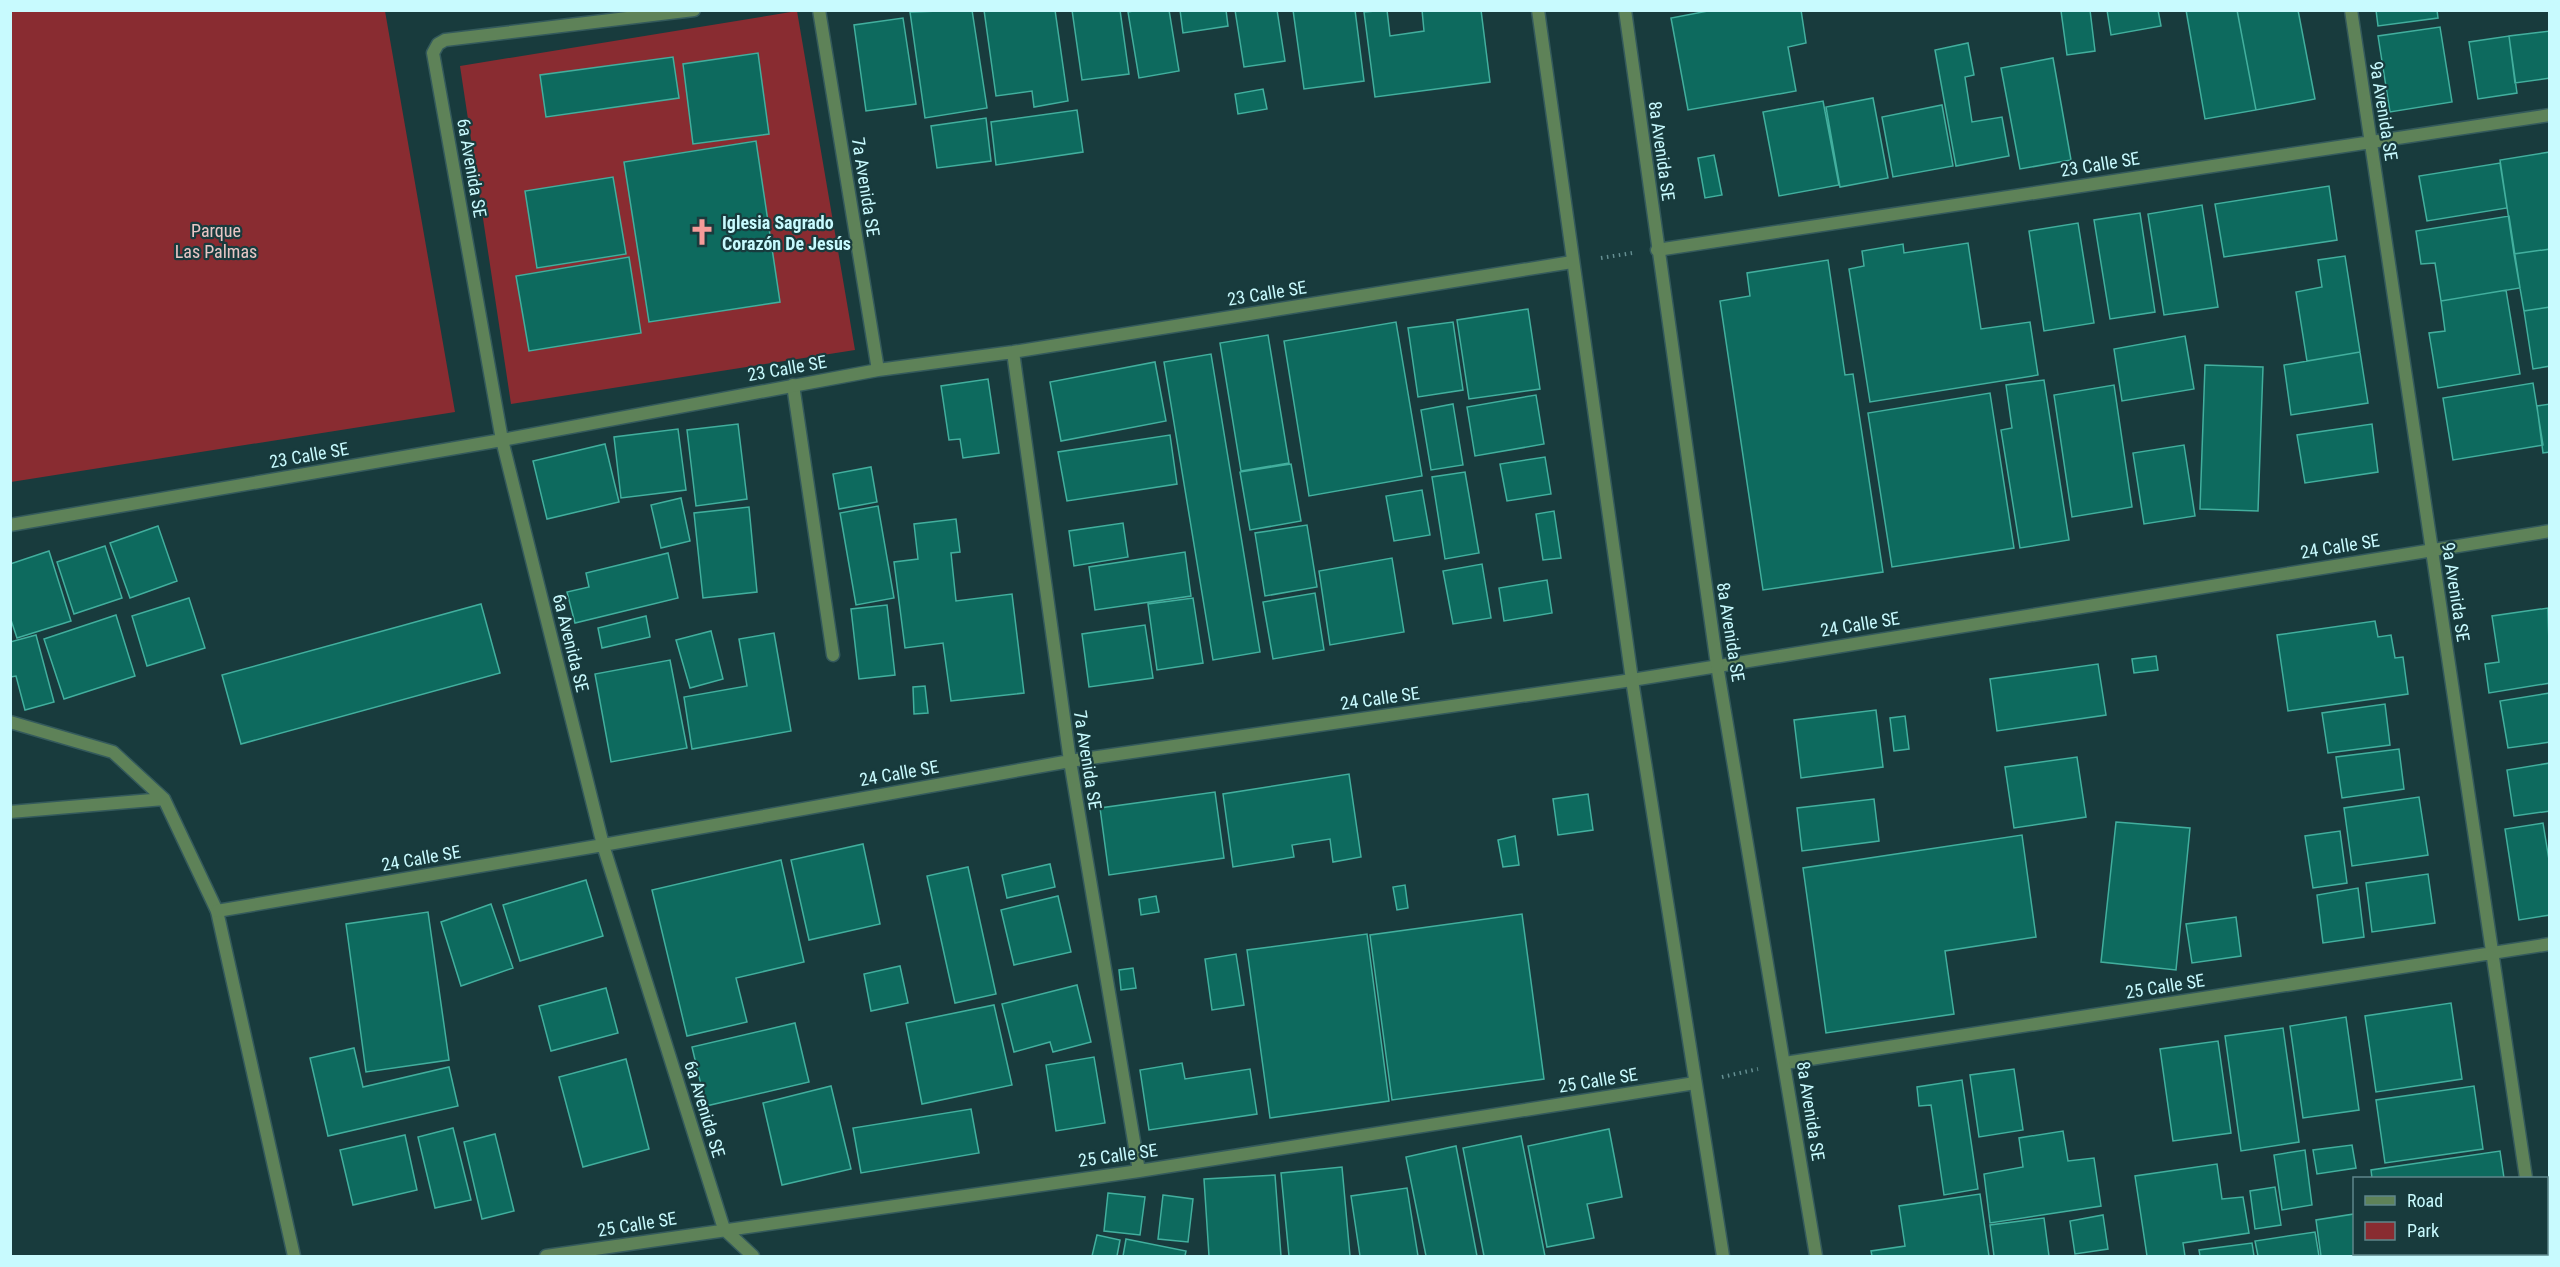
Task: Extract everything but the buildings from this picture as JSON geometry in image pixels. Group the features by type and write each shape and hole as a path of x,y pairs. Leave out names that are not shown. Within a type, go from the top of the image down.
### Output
{"street":[{"name":"6a Avenida SE","path":"694,10 445,40 438,44 434,53 502,440 603,845 724,1229"},
{"name":"7a Avenida SE","path":"819,10 878,370"},
{"path":"1538,10 1632,680 1723,1257"},
{"name":"8a Avenida SE","path":"1625,10 1656,250 1717,665 1816,1257"},
{"name":"9a Avenida SE","path":"2351,10 2526,1177"},
{"name":"23 Calle SE","path":"1656,250 2550,115"},
{"name":"23 Calle SE","path":"10,525 502,440 878,370 1013,352 1572,262"},
{"name":"7a Avenida SE","path":"1013,352 1070,761 1139,1171"},
{"path":"793,385 833,655"},
{"name":"24 Calle SE","path":"217,911 603,845 1070,761 1632,680 2550,531"},
{"path":"10,722 113,752 164,800 217,911 294,1257"},
{"path":"10,812 164,800"},
{"name":"25 Calle SE","path":"1785,1063 2550,944"},
{"name":"25 Calle SE","path":"546,1257 724,1229 1139,1171 1695,1083"},
{"path":"724,1229 753,1257"}],"path":[{"path":"1572,262 1656,250"},
{"path":"1695,1083 1785,1063"}],"green space":[{"name":"Parque Las Palmas","path":"11,10 385,11 455,412 11,482"},
{"path":"797,11 855,350 511,404 460,66","holes":["755,141 780,302 649,322 624,162"]}],"place":[{"name":"Iglesia Sagrado Corazón De Jesús","path":"702,232"}]}
